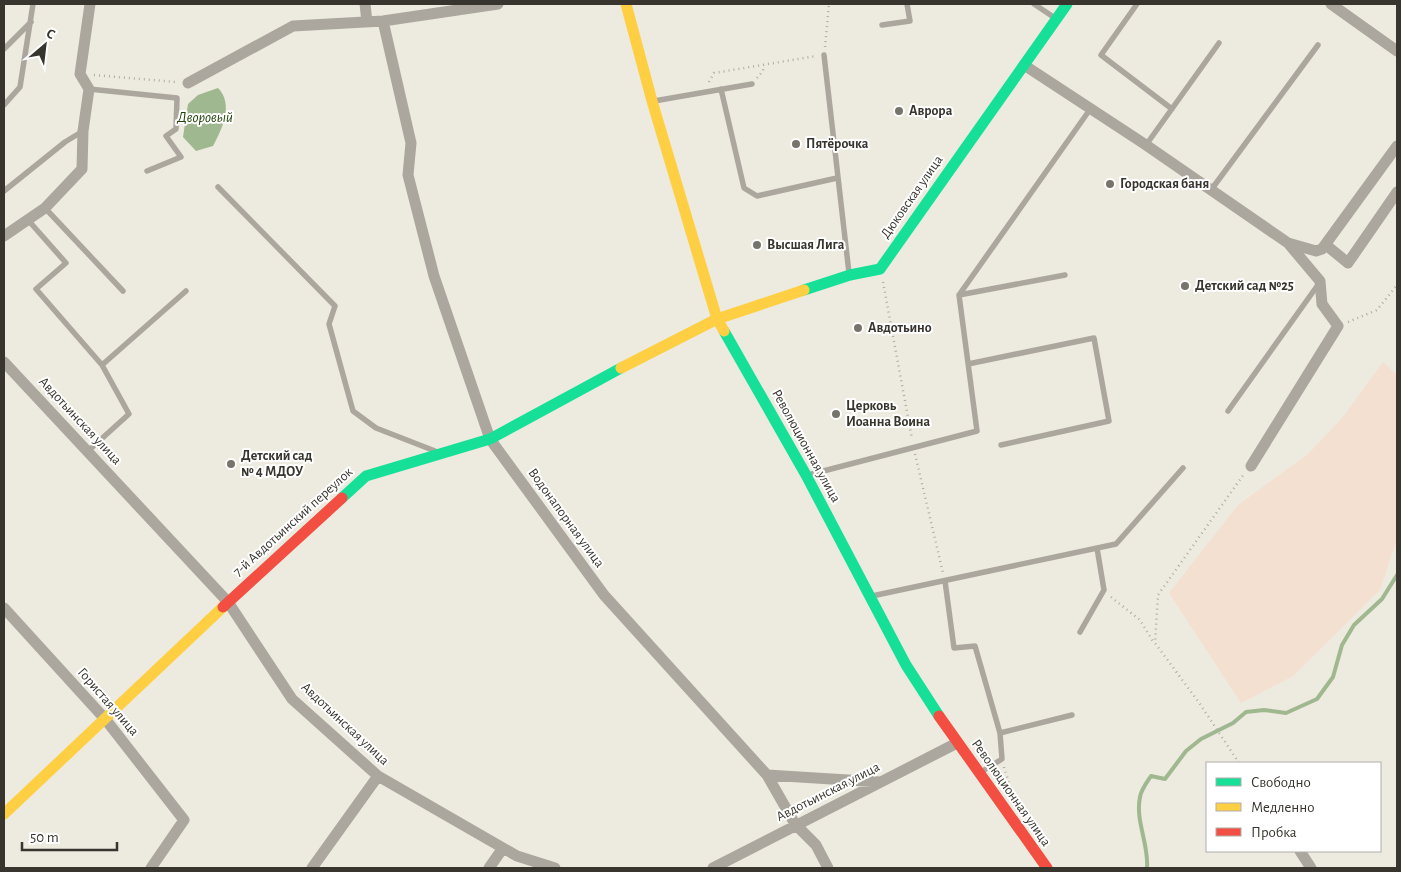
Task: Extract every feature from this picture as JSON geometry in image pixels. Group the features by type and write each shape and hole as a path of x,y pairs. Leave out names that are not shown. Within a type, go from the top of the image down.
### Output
{"street":[{"path":"4,236 45,208 82,169 83,131 89,89 80,74 90,4"},
{"path":"365,4 367,22"},
{"path":"188,83 292,26 367,22 498,4"},
{"name":"Революционная улица","path":"626,4 652,101 717,319 806,475 906,665 957,743 1044,867"},
{"name":"Дюковская улица","path":"880,269 1067,4"},
{"path":"1330,4 1397,51"},
{"name":"Водонапорная улица","path":"383,20 411,142 408,175 434,276 490,439 604,595 766,775 795,824 816,845 828,868"},
{"path":"1024,65 1146,145 1288,243 1320,281 1322,304 1338,326 1251,466"},
{"path":"1288,243 1316,251 1326,244 1397,146"},
{"path":"1326,244 1348,262 1397,192"},
{"path":"717,319 850,275 880,269"},
{"name":"7-й Авдотьинский переулок","path":"4,814 106,720 228,602 366,476 490,439 606,375 717,319"},
{"name":"Авдотьинская улица","path":"4,362 228,602 292,699 378,776 517,856 555,868"},
{"name":"Гористая улица","path":"4,608 106,720 184,820 151,868"},
{"name":"Авдотьинская улица","path":"713,868 795,824 957,743"},
{"path":"766,775 880,782"},
{"path":"312,868 378,776"},
{"path":"489,868 503,848"},
{"path":"1301,852 1312,868"}],"lane":[{"path":"4,105 20,87 33,4"},
{"path":"882,25 910,20 907,4"},
{"path":"1034,4 1057,19"},
{"path":"1137,4 1102,54 1172,109"},
{"path":"4,49 31,22"},
{"path":"1146,145 1219,43"},
{"path":"1211,190 1318,45"},
{"path":"824,55 837,178 850,275"},
{"path":"652,101 752,84"},
{"path":"89,89 177,98 176,129 166,136 181,157 147,171"},
{"path":"722,89 744,188 757,196 837,178"},
{"path":"806,475 977,431 959,295 1090,108"},
{"path":"4,191 65,142 83,131"},
{"path":"218,186 335,306 329,324 353,411 376,428 444,454"},
{"path":"45,208 123,292"},
{"path":"28,220 66,263 36,290 102,365 129,414 88,451"},
{"path":"959,295 1065,275"},
{"path":"1228,411 1320,281"},
{"path":"102,365 186,291"},
{"path":"968,364 1094,338 1109,421 1001,445"},
{"path":"870,596 1116,544 1183,468"},
{"path":"1080,632 1104,590 1097,548"},
{"path":"945,581 954,648 976,646 1000,733 1002,759 978,773"},
{"path":"1000,733 1072,715"}],"path":[{"path":"710,92 709,80 714,73 824,55 829,4"},
{"path":"752,84 763,71 764,65"},
{"path":"80,74 188,83"},
{"path":"880,269 914,448 945,581"},
{"path":"1338,326 1377,310 1397,285"},
{"path":"1155,644 1158,595 1236,483 1251,466"},
{"path":"1104,590 1140,620 1155,644 1200,704 1237,762"}],"shaded area":[{"path":"1383,362 1397,375 1397,539 1380,590 1293,676 1241,703 1169,593 1238,505 1308,454 1343,417"}],"water":[{"name":"Дворовый","path":"218,88 223,94 225,101 226,109 223,124 213,146 196,151 183,137 188,104 198,95"}],"waterway":[{"path":"1147,868 1139,806 1144,786 1151,776 1165,779 1186,751 1201,739 1233,723 1246,712 1264,710 1286,713 1317,699 1333,677 1342,645 1354,625 1382,599 1397,575"}],"traffic: fast":[{"path":"804,290 850,275 880,269 1067,4"},
{"path":"724,331 806,475 906,665 939,716"},
{"path":"342,498 366,476 490,439 621,368"}],"traffic: slow":[{"path":"626,4 652,101 717,319 724,331"},
{"path":"621,368 717,319 804,290"},
{"path":"4,814 223,607"}],"traffic: jam":[{"path":"223,607 342,498"},
{"path":"939,716 1047,868"}],"place":[{"name":"Аврора","path":"899,111"},
{"name":"Пятёрочка","path":"796,144"},
{"name":"Городская баня","path":"1110,184"},
{"name":"Высшая Лига","path":"757,245"},
{"name":"Детский сад №25","path":"1185,286"},
{"name":"Авдотьино","path":"858,328"},
{"name":"Церковь Иоанна Воина","path":"836,414"},
{"name":"Детский сад № 4 МДОУ","path":"231,464"}]}
